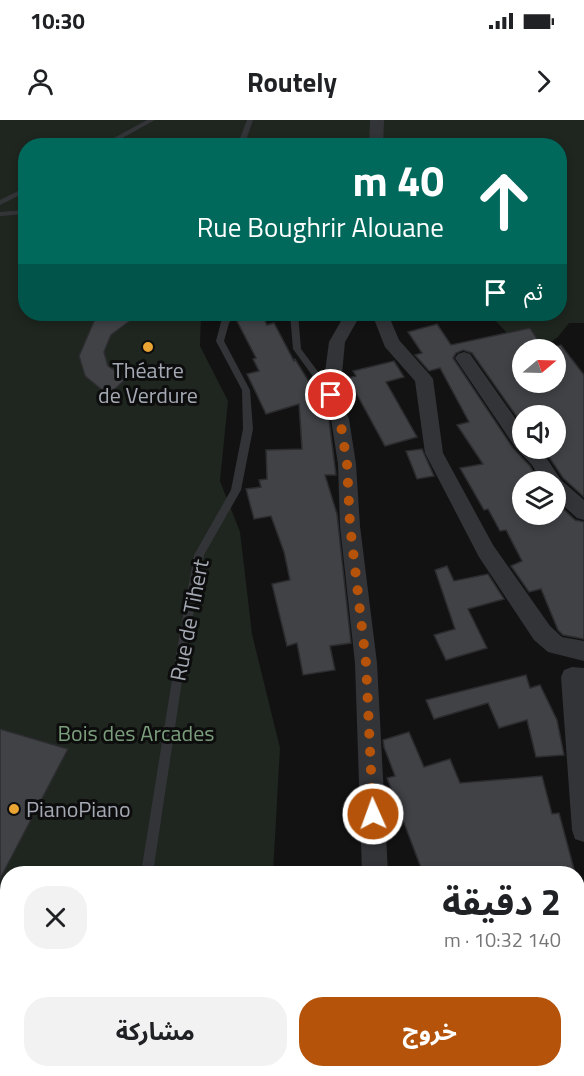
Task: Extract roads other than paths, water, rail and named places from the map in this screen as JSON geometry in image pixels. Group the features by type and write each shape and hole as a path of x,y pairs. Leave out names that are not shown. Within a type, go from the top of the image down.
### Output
{"street":[{"path":"376,138 377,120"},
{"path":"348,321 337,342 331,395 340,419 347,464 350,525 366,663 375,866"},
{"path":"383,321 391,343 424,380 434,453 486,550 542,633 556,645 584,651"},
{"path":"464,358 512,428"},
{"path":"566,496 584,512"},
{"path":"584,678 572,677 584,830"}],"lane":[{"path":"117,138 152,120"},
{"path":"243,138 250,120"},
{"path":"0,203 18,193"},
{"path":"0,214 18,213"},
{"name":"Rue de Tihert","path":"148,866 199,555 236,490 248,429 246,390 220,341 226,321"},
{"path":"295,321 297,349 331,395"}],"place":[{"name":"Théatre de Verdure","path":"148,347"},
{"name":"PianoPiano","path":"14,809"}],"park label":[{"name":"Bois des Arcades","path":"136,733"}]}
